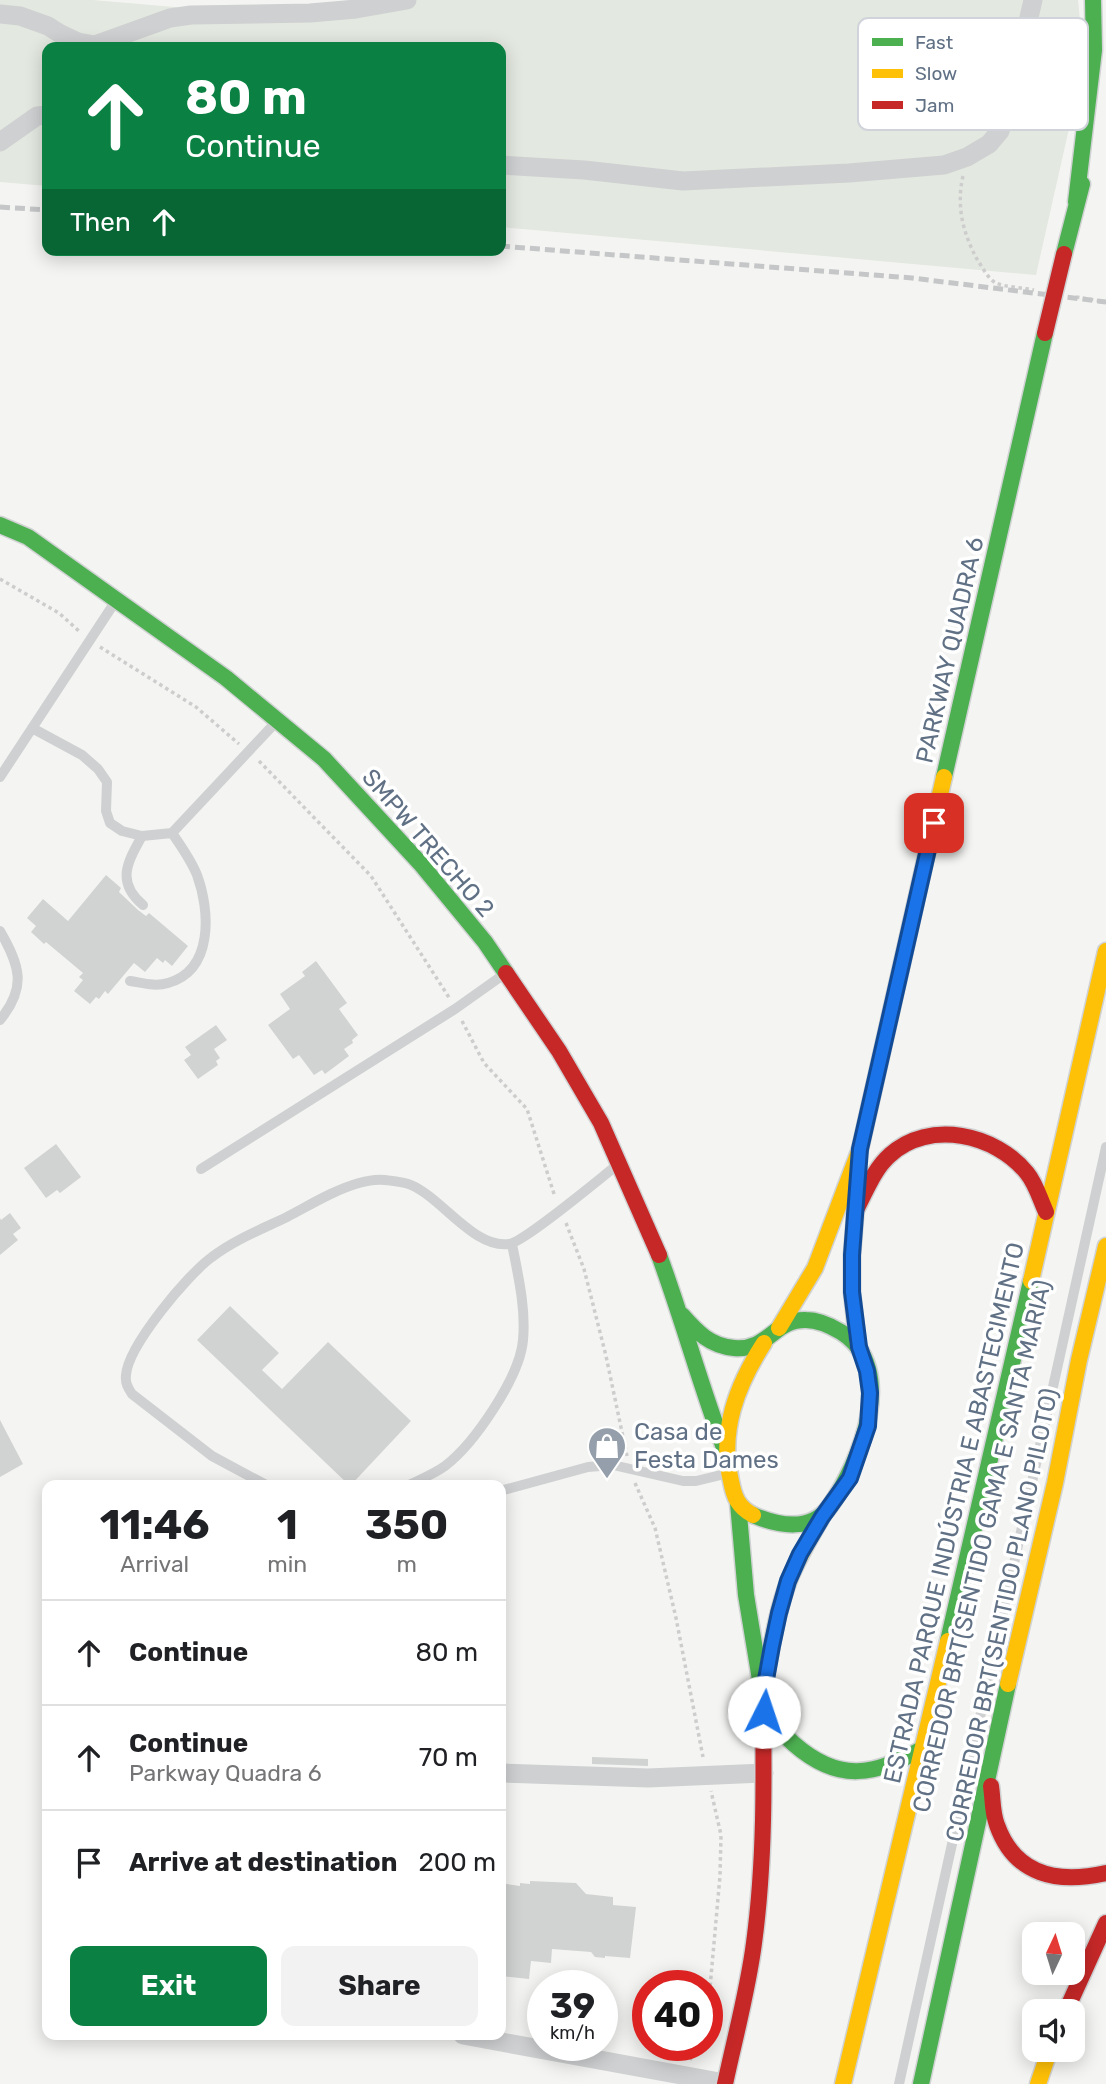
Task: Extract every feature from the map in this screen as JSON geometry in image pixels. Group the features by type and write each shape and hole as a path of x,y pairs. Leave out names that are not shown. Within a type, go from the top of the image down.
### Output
{"main road":[{"name":"PARKWAY QUADRA 6","path":"1088,101 1094,50 1093,0"},
{"name":"PARKWAY QUADRA 6","path":"779,1328 815,1268 860,1149 1045,333 1076,202 1102,113"},
{"name":"PARKWAY QUADRA 6","path":"1076,202 1085,130"},
{"name":"SMPW TRECHO 2","path":"0,525 28,537 226,678 324,759 420,863 485,942 559,1051 601,1123 659,1255 726,1453"},
{"name":"ESTRADA PARQUE INDÚSTRIA E ABASTECIMENTO","path":"843,2084 1106,951"},
{"path":"856,1210 877,1171 898,1149 930,1135 960,1134 993,1144 1013,1159 1028,1174 1046,1212"},
{"name":"PARKWAY QUADRA 6","path":"859,1347 852,1255 860,1149"},
{"path":"921,2084 1106,1246"},
{"path":"680,1312 700,1335 714,1344 744,1348 764,1343"},
{"path":"725,2083 754,1946 760,1895 764,1773 763,1704 746,1595 738,1503 728,1474 726,1453 729,1421 740,1381 750,1362 779,1328 796,1320 816,1320 836,1328 859,1347 867,1371 870,1393 868,1426 850,1478 822,1517 788,1581 779,1613 763,1704 769,1720 807,1757 836,1771 860,1773 883,1769 923,1748"},
{"path":"1079,1360 1099,1335"},
{"path":"738,1503 752,1516 776,1524 800,1523 822,1517"},
{"path":"989,1767 996,1822 1005,1843 1019,1860 1038,1872 1058,1879 1086,1878 1106,1873"},
{"path":"1085,1968 1106,1923"},
{"path":"1038,2084 1046,2062"}],"street":[{"path":"103,42 170,18 191,15 310,13 356,9 407,0"},
{"path":"1029,18 1033,0"},
{"path":"0,14 20,16 48,26 78,42"},
{"path":"0,142 37,116 42,116"},
{"path":"506,165 584,170 683,181 849,173 943,165 967,157 989,144 1000,130"},
{"path":"506,1773 648,1778 764,1773"},
{"path":"1085,1970 1106,1967"},
{"path":"490,2040 725,2083"}],"lane":[{"path":"0,777 116,601"},
{"path":"32,728 82,755 98,769 107,782 106,811 110,823 122,831 142,836 172,833 277,721"},
{"path":"130,981 151,985 168,983 183,976 204,947 206,920 197,876 189,858 172,833"},
{"path":"142,836 127,867 127,881 130,894 143,905"},
{"path":"0,931 11,949 20,982 11,1006 0,1020"},
{"path":"201,1169 455,1009 506,972"},
{"name":"CORREDOR BRT(SENTIDO PLANO PILOTO)","path":"900,2084 1106,1147"},
{"path":"257,1480 212,1455 132,1394 126,1384 125,1374 140,1341 188,1277 212,1256 336,1192 360,1182 383,1180 411,1185 487,1241 512,1244 619,1164"},
{"path":"419,1480 444,1467 471,1442 506,1388 519,1362 524,1322 512,1244"},
{"path":"506,1490 603,1465 683,1481 728,1474"}],"path":[{"path":"967,157 959,193 962,226 972,250 996,283 1037,290"},
{"path":"1065,295 1106,302"}],"shaded area":[{"path":"0,0 93,0 256,14 407,0 1078,0 1080,18 858,18 858,130 1069,130 1036,275 506,227 506,42 42,42 42,186 0,182"}],"building":[{"path":"106,875 121,888 119,892 138,910 146,916 149,913 188,946 172,966 157,958 145,972 134,963 108,994 105,991 99,999 96,997 90,1004 74,991 83,980 79,977 83,973 31,932 36,926 27,918 43,899 68,921"},
{"path":"316,961 347,1003 339,1009 358,1035 352,1040 353,1043 344,1049 349,1056 325,1074 322,1070 314,1075 299,1055 293,1059 268,1025 290,1009 280,994 305,976 302,972"},
{"path":"216,1025 227,1040 214,1049 220,1058 216,1061 218,1065 198,1079 184,1060 191,1055 185,1047"},
{"path":"56,1144 81,1177 60,1193 57,1190 46,1198 24,1168"},
{"path":"10,1213 21,1228 13,1234 18,1240 0,1255 0,1218 1,1220"},
{"path":"230,1306 279,1353 262,1370 282,1389 328,1342 411,1421 356,1480 344,1480 197,1340"},
{"path":"0,1420 23,1464 0,1477"},
{"path":"592,1757 648,1759 648,1766 592,1764"},
{"path":"520,1883 576,1883 586,1894 613,1897 613,1905 636,1907 630,1958 595,1957 591,1952 552,1949 551,1963 531,1961 527,1979 506,1977 506,1884 520,1886"}],"railway":[{"path":"0,207 42,210"},
{"path":"506,246 912,278 1106,302"}],"traffic: fast":[{"path":"1088,101 1094,50 1093,0"},
{"path":"1076,202 1085,130"},
{"path":"1064,254 1082,184"},
{"path":"944,777 1045,333"},
{"path":"0,525 28,537 226,678 324,759 420,863 485,942 506,973"},
{"path":"659,1255 726,1453"},
{"path":"948,1641 1031,1281"},
{"path":"682,1315 711,1341 734,1348 756,1345 786,1324 795,1321 820,1322 841,1332 858,1348 868,1368 871,1392 862,1442 853,1466 830,1506 823,1514 805,1523 784,1524 753,1515"},
{"path":"738,1503 746,1595 763,1698"},
{"path":"921,2084 1008,1684"},
{"path":"764,1712 782,1733 811,1757 842,1770 873,1769 924,1748"}],"traffic: slow":[{"path":"779,1328 815,1268 860,1149 944,777"},
{"path":"1031,1281 1106,951"},
{"path":"857,1191 852,1292 858,1347"},
{"path":"1008,1684 1106,1246"},
{"path":"753,1515 737,1501 728,1462 727,1444 739,1392 764,1343"},
{"path":"766,1676 775,1628 789,1580 822,1517"},
{"path":"843,2084 948,1641"},
{"path":"1038,2084 1046,2062"}],"traffic: jam":[{"path":"1045,333 1064,254"},
{"path":"506,973 559,1051 601,1123 659,1255"},
{"path":"856,1210 875,1174 890,1155 906,1144 924,1137 942,1135 962,1136 980,1141 1014,1160 1030,1177 1046,1212"},
{"path":"725,2084 748,1978 758,1913 763,1820 763,1698"},
{"path":"991,1786 997,1825 1015,1856 1027,1866 1055,1876 1106,1873"},
{"path":"1071,1999 1106,1923"}],"place":[{"name":"Casa de Festa Dames","path":"607,1480"}],"route":[{"path":"764,1712 763,1696 772,1646 788,1581 822,1517 850,1478 868,1426 870,1393 867,1371 859,1347 852,1292 860,1149 934,823"}]}
